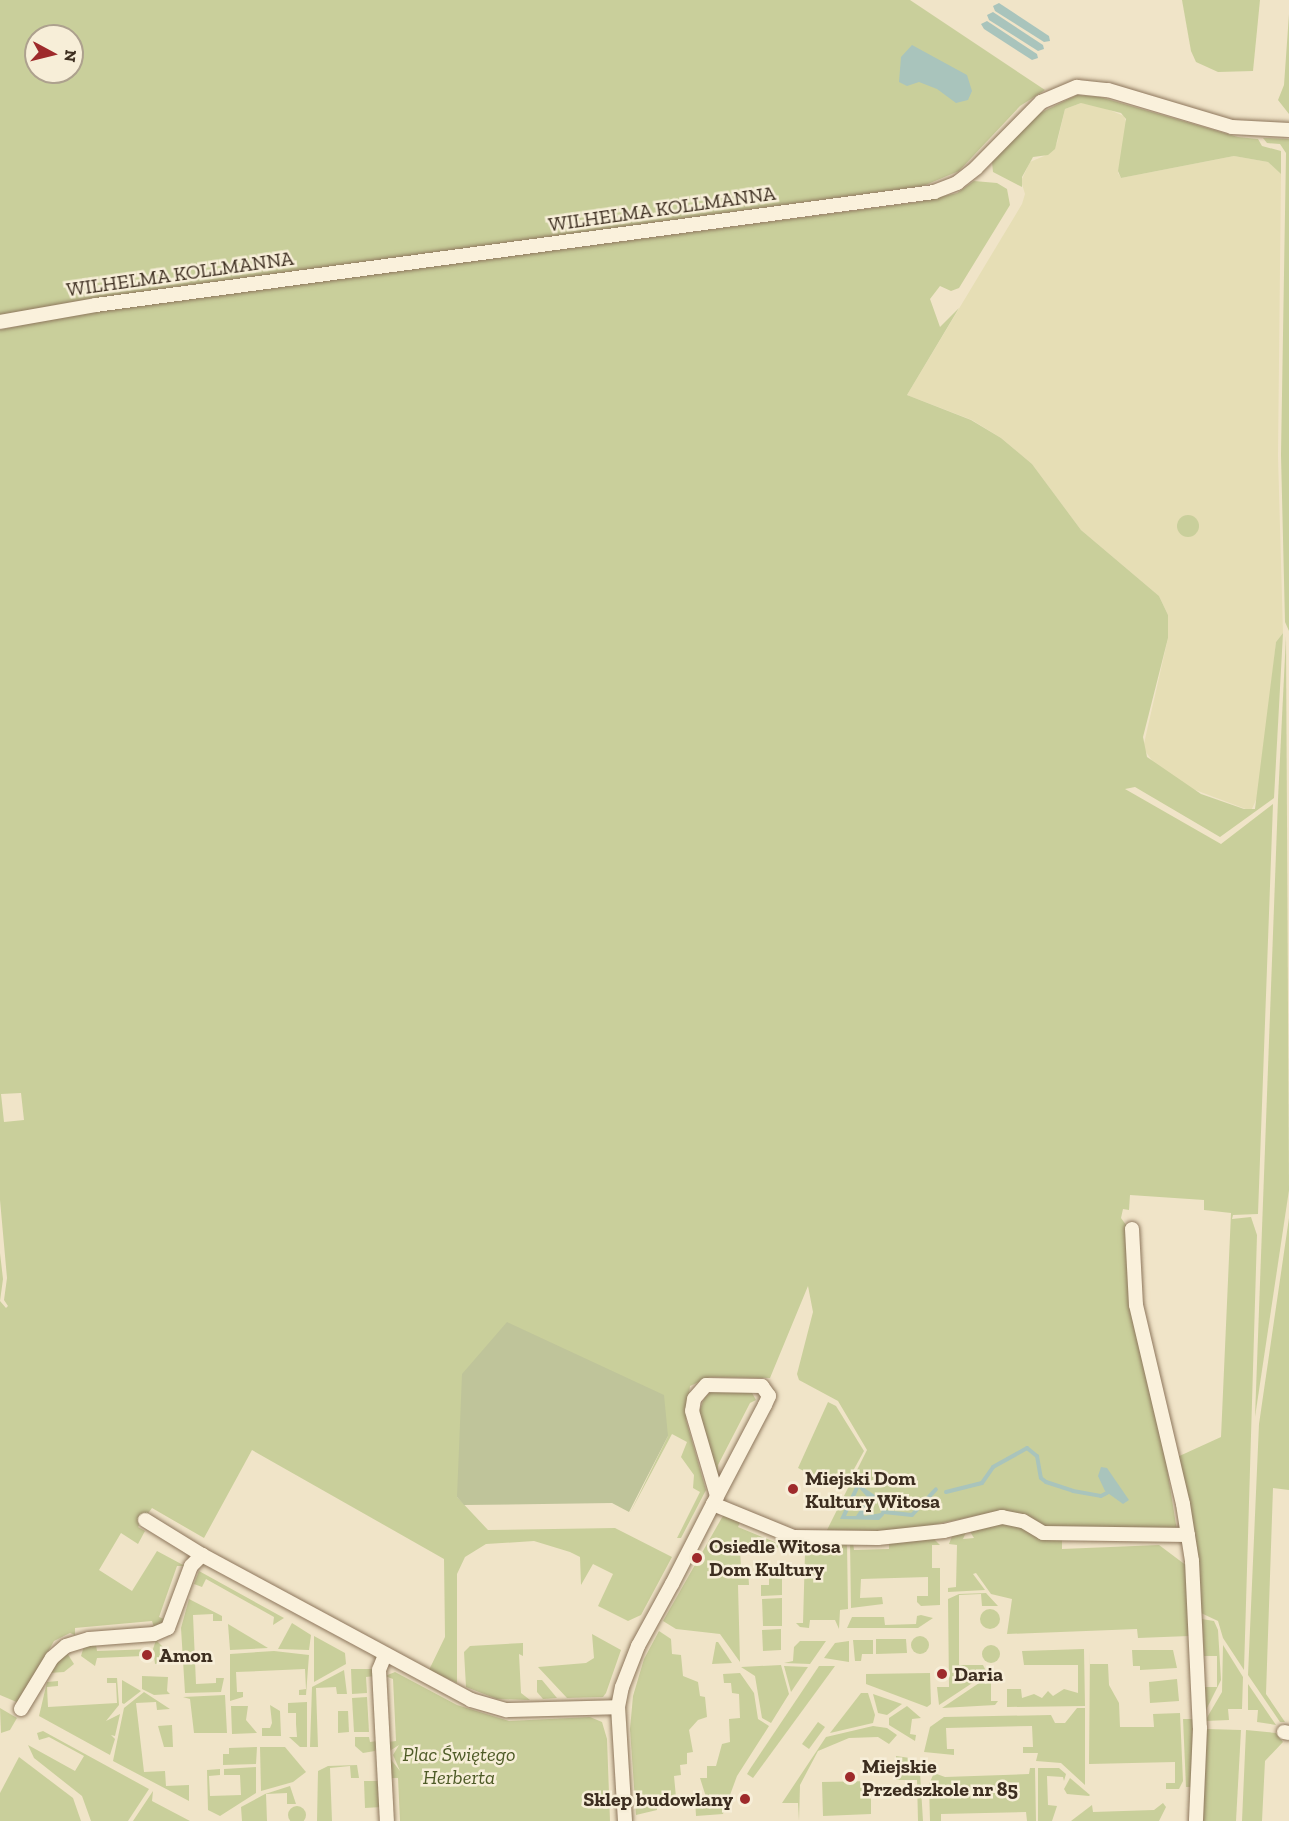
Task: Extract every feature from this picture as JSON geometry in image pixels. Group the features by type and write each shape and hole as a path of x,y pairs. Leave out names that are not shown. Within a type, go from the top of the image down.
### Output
{"street":[{"name":"WILHELMA KOLLMANNA","path":"0,322 96,305 928,193 951,186 969,174 1035,107 1071,88 1099,88 1236,128 1289,130"},
{"path":"1132,1229 1136,1305 1188,1535 1198,1641 1200,1738 1197,1821"},
{"path":"625,1821 618,1707 638,1646 715,1500 769,1396 762,1386 715,1383 699,1389 694,1399 692,1411 715,1500"},
{"path":"715,1500 794,1537 878,1538 944,1531 1002,1517 1023,1521 1043,1533 1188,1535"},
{"path":"145,1520 202,1555 460,1696 496,1708 618,1707"},
{"path":"21,1709 52,1658 66,1646 89,1639 154,1634 168,1628 191,1566 202,1555"},
{"path":"385,1656 379,1670 387,1821"}],"shaded area":[{"path":"1081,103 1095,104 1124,116 1127,125 1118,173 1121,178 1234,156 1268,162 1281,174 1278,456 1283,633 1276,642 1260,791 1251,811 1190,788 1156,766 1143,748 1168,638 1168,615 1159,596 1081,530 1032,464 1001,438 972,420 907,395 1022,204 1025,194 1021,181 1030,162 1044,156 1057,143 1065,109","holes":["1191,516 1197,524 1197,533 1183,536 1177,523"]}],"green space":[{"path":"0,0 910,0 1045,90 1020,106 959,171 923,186 72,302 0,315"},
{"path":"1182,0 1260,0 1253,71 1218,72 1196,62 1191,51"},
{"path":"1289,14 1289,114 1278,100 1284,85"},
{"path":"1077,95 1100,97 1238,137 1258,139 1262,146 1281,151 1281,174 1268,162 1234,156 1121,178 1118,171 1126,119 1121,113 1081,103 1065,109 1055,149 1048,155 1033,157 1022,177 1022,187 993,172 992,162 1034,116"},
{"path":"1263,138 1289,139 1289,631 1285,622 1281,455 1286,153 1280,144 1267,143"},
{"path":"974,181 997,183 1007,189 1010,205 959,288 951,291 940,286 930,299 940,327 959,308 907,395 971,420 1001,438 1032,464 1081,530 1159,596 1168,615 1168,638 1143,737 1147,757 1201,794 1244,809 1255,809 1276,642 1283,633 1274,798 1220,837 1135,787 1125,789 1221,844 1273,804 1258,1214 1233,1215 1232,1219 1251,1217 1257,1235 1244,1670 1223,1638 1218,1621 1201,1613 1175,1458 1221,1437 1231,1213 1204,1210 1204,1200 1130,1195 1129,1210 1123,1209 1121,1218 1129,1229 1177,1531 1045,1528 1029,1517 998,1511 904,1531 827,1530 867,1450 838,1401 799,1380 797,1374 813,1312 808,1286 770,1378 710,1377 690,1386 686,1420 706,1490 681,1538 677,1538 700,1492 693,1488 694,1475 681,1457 687,1442 672,1434 630,1513 668,1436 457,1497 488,1530 615,1528 672,1557 641,1615 628,1621 598,1606 613,1574 593,1564 581,1585 580,1557 570,1552 534,1541 486,1544 465,1557 457,1574 457,1683 429,1670 445,1637 444,1559 252,1450 204,1538 152,1508 138,1527 145,1531 138,1544 121,1533 99,1570 132,1591 157,1551 185,1566 177,1566 159,1617 164,1619 162,1624 154,1627 152,1621 75,1628 75,1635 70,1633 54,1641 19,1703 0,1695 0,1301 6,1308 8,1306 4,1300 7,1278 0,1200 0,330 73,314 919,202 957,193","holes":["21,1093 24,1120 4,1122 1,1094"]},
{"path":"1188,515 1198,522 1199,526 1192,536 1188,537 1178,530 1177,526 1184,516"},
{"path":"1286,636 1289,1190 1255,1417 1278,799"},
{"path":"1289,1218 1289,1490 1273,1488 1266,1694 1285,1722 1280,1722 1248,1675 1259,1424"},
{"path":"0,1253 3,1279 0,1301"},
{"path":"507,1322 664,1395 668,1436 629,1512 612,1503 464,1505 457,1497 462,1374"},
{"path":"716,1388 751,1391 756,1400 750,1403 718,1465 718,1476 699,1411 705,1397"},
{"path":"828,1402 836,1406 864,1451 842,1491 798,1468"},
{"path":"724,1514 741,1520 738,1527 777,1543 780,1536 786,1542 786,1547 740,1550 741,1567 748,1569 749,1585 738,1585 740,1662 720,1634 676,1629 663,1621"},
{"path":"1008,1522 1062,1539 1062,1549 1159,1545 1187,1566 1189,1636 1138,1638 1137,1629 1007,1634 1012,1599 991,1594 976,1573 973,1574 985,1590 948,1592 948,1588 956,1587 957,1545 949,1544 952,1536 967,1530 963,1539 974,1538 969,1530"},
{"path":"933,1538 940,1545 932,1545 932,1568 940,1568 940,1605 921,1606 917,1602 917,1596 928,1596 928,1577 861,1579 860,1598 882,1597 883,1604 851,1608 850,1542 853,1542 854,1550 889,1549 889,1542"},
{"path":"829,1542 847,1542 848,1609 840,1610 839,1629 835,1620 810,1620 809,1628 800,1627 796,1623 803,1623 805,1553 798,1552 802,1548 824,1548"},
{"path":"782,1568 782,1595 761,1596 761,1585 769,1585 769,1569"},
{"path":"199,1571 284,1618 273,1625 274,1617 206,1579 202,1587 194,1584"},
{"path":"986,1593 998,1606 982,1606 981,1594 959,1595 959,1665 983,1665 985,1669 992,1670 939,1705 937,1687 949,1687 948,1599 959,1594"},
{"path":"782,1598 782,1626 763,1626 762,1599"},
{"path":"189,1599 222,1616 222,1621 213,1621 213,1614 193,1615 196,1684 216,1683 216,1678 224,1678 221,1692 185,1693 181,1628"},
{"path":"990,1609 997,1612 1000,1619 997,1626 990,1629 983,1626 980,1619 983,1612"},
{"path":"917,1616 933,1618 918,1628 847,1628 852,1617 884,1617 885,1625 916,1624"},
{"path":"1202,1619 1214,1621 1218,1630 1221,1680 1205,1712 1205,1687 1217,1687 1217,1656 1204,1656"},
{"path":"292,1623 311,1635 309,1650 278,1649"},
{"path":"228,1624 268,1648 230,1650"},
{"path":"781,1629 781,1650 763,1651 762,1630"},
{"path":"659,1631 671,1639 672,1654 681,1655 683,1676 698,1682 700,1696 705,1697 707,1717 698,1720 689,1730 693,1752 687,1753 687,1764 680,1765 681,1775 674,1776 676,1797 657,1799 657,1810 636,1815 630,1729 633,1696 644,1659"},
{"path":"592,1634 621,1650 606,1693 603,1697 567,1698 538,1667 586,1663 594,1658"},
{"path":"314,1636 345,1653 346,1664 314,1682"},
{"path":"916,1636 924,1636 929,1641 927,1652 916,1654 911,1649 911,1641"},
{"path":"876,1639 906,1639 907,1653 876,1654"},
{"path":"156,1640 168,1652 159,1663 155,1664 153,1649"},
{"path":"853,1640 873,1640 873,1654 862,1654 861,1661 855,1661"},
{"path":"800,1641 826,1641 810,1664 784,1663 793,1661 794,1647"},
{"path":"849,1641 849,1662 824,1658 835,1643"},
{"path":"716,1642 718,1642 732,1663 712,1664"},
{"path":"523,1643 523,1656 519,1654 521,1693 530,1700 497,1699 466,1687 464,1652 470,1646"},
{"path":"96,1645 97,1651 153,1649 143,1650 143,1656 97,1658 95,1666 81,1656 84,1646"},
{"path":"987,1645 995,1645 1000,1650 998,1661 987,1663 982,1658 982,1650"},
{"path":"1223,1645 1243,1677 1242,1709 1228,1709 1229,1720 1205,1721 1222,1692"},
{"path":"1084,1649 1085,1706 1007,1707 1007,1689 1021,1689 1022,1698 1034,1694 1042,1698 1048,1691 1053,1696 1064,1689 1078,1693 1078,1665 1024,1665 1022,1651"},
{"path":"1090,1649 1090,1664 1108,1664 1109,1685 1119,1703 1120,1727 1154,1727 1153,1714 1180,1713 1183,1781 1179,1789 1166,1789 1166,1783 1175,1783 1175,1762 1089,1764"},
{"path":"1132,1650 1173,1650 1177,1668 1140,1670 1140,1666 1133,1666"},
{"path":"274,1651 309,1655 306,1695 299,1695 299,1690 306,1689 305,1669 236,1672 237,1692 243,1692 243,1697 230,1701 230,1654"},
{"path":"67,1653 74,1664 64,1672 49,1673 56,1659"},
{"path":"781,1665 789,1694 771,1723 762,1718 755,1676 741,1667"},
{"path":"784,1666 808,1667 791,1692"},
{"path":"819,1666 835,1666 753,1778 747,1774"},
{"path":"351,1669 373,1669 374,1676 366,1677 367,1693 352,1694"},
{"path":"344,1670 347,1694 337,1694 336,1687 316,1688 318,1747 310,1747 312,1687"},
{"name":"Plac Świętego Herberta","path":"395,1672 457,1705 509,1721 590,1717 602,1722 607,1739 610,1821 400,1821 398,1778 390,1778 389,1757 400,1771 393,1755 399,1745 388,1752 388,1742 396,1741 393,1679 385,1676"},
{"path":"740,1673 754,1693 758,1719 769,1726 737,1776 723,1814 696,1816 695,1798 706,1797 700,1778 707,1778 707,1766 716,1766 722,1744 730,1742 729,1719 740,1718 739,1694 732,1693 731,1683 724,1683 723,1674"},
{"path":"930,1673 931,1704 927,1707 866,1684 866,1674"},
{"path":"991,1675 991,1701 998,1701 995,1705 942,1708"},
{"path":"142,1676 168,1677 167,1691 170,1694 154,1695 142,1689"},
{"path":"107,1678 117,1678 119,1705 106,1721 120,1714 115,1736 111,1735 115,1739 110,1755 39,1716 47,1682 58,1681 58,1686 47,1687 48,1707 117,1703 116,1683 107,1683"},
{"path":"1177,1679 1179,1701 1150,1703 1149,1682"},
{"path":"122,1680 141,1691 124,1704 122,1703"},
{"path":"537,1680 542,1680 557,1698 543,1699 537,1692"},
{"path":"1248,1684 1276,1725 1257,1722 1258,1710 1248,1710"},
{"path":"144,1692 170,1709 157,1710 156,1702 136,1703 144,1772 165,1771 166,1786 189,1785 189,1801 113,1761 124,1708"},
{"path":"861,1693 868,1693 875,1715 873,1723 830,1733"},
{"path":"873,1694 902,1704 887,1715 878,1713"},
{"path":"225,1695 227,1733 194,1733 190,1699 183,1697"},
{"path":"367,1697 369,1732 354,1732 352,1698"},
{"path":"307,1702 307,1747 300,1747 289,1737 297,1737 296,1713 288,1713 288,1703"},
{"path":"270,1705 280,1711 281,1736 262,1736 262,1728 270,1728 272,1723"},
{"path":"231,1706 248,1706 246,1720 257,1733 232,1734"},
{"path":"907,1706 921,1718 912,1719 910,1734 916,1735 915,1741 889,1725 889,1718"},
{"path":"0,1708 17,1718 10,1730 1,1733"},
{"path":"1077,1708 1085,1708 1085,1785 1061,1763 1036,1761 1038,1753 1023,1753 1023,1747 1033,1747 1032,1726 946,1728 947,1749 954,1749 954,1755 924,1752 930,1727 944,1717 1051,1715 1055,1723 1065,1723"},
{"path":"338,1711 348,1711 349,1732 338,1733"},
{"path":"1183,1719 1194,1719 1193,1787 1186,1787"},
{"path":"818,1722 825,1727 809,1749 802,1744"},
{"path":"172,1725 173,1747 164,1747 158,1726"},
{"path":"873,1726 887,1728 897,1735 889,1744 878,1737 849,1738 818,1751 800,1785 799,1821 798,1803 782,1803 826,1737"},
{"path":"1207,1729 1241,1730 1236,1821 1203,1821"},
{"path":"1246,1730 1276,1733 1283,1742 1265,1761 1262,1821 1242,1821"},
{"path":"43,1731 149,1789 128,1821 91,1821 82,1796 34,1758 28,1745 75,1771 84,1756 49,1737 39,1740 37,1733"},
{"path":"355,1737 369,1737 370,1742 377,1741 375,1751 363,1753 355,1746"},
{"path":"257,1747 256,1764 223,1765 223,1754 229,1754 229,1748"},
{"path":"260,1747 285,1747 306,1772 293,1782 261,1791"},
{"path":"896,1756 910,1758 920,1772 923,1821 918,1821 917,1780 896,1780 896,1775 908,1774 907,1763 896,1763"},
{"path":"19,1757 73,1798 81,1821 0,1821 0,1793"},
{"path":"357,1765 359,1778 351,1778 350,1766 330,1768 332,1821 317,1821 318,1771 328,1766"},
{"path":"256,1767 256,1793 220,1816 208,1810 207,1770 220,1769 220,1775 209,1776 210,1796 241,1795 240,1775 224,1775 224,1769"},
{"path":"1030,1768 1035,1768 1036,1821 1027,1821 1026,1812 941,1814 941,1821 930,1821 929,1784 934,1773 945,1777 1029,1774"},
{"path":"1038,1768 1059,1768 1066,1774 1064,1781 1063,1777 1047,1776 1048,1805 1057,1806 1052,1821 1038,1821"},
{"path":"1070,1778 1090,1795 1067,1794 1064,1789"},
{"path":"364,1781 379,1781 381,1807 365,1808"},
{"path":"871,1781 871,1814 823,1816 822,1782"},
{"path":"290,1786 296,1804 287,1804 287,1793 266,1794 267,1821 242,1821 241,1807 265,1794"},
{"path":"153,1791 152,1801 190,1821 133,1821"},
{"path":"1163,1803 1166,1807 1159,1821 1071,1821 1092,1805 1093,1812 1154,1810"},
{"path":"297,1806 303,1809 306,1815 303,1821 297,1824 291,1821 288,1815 291,1809"}],"water":[{"path":"999,3 1049,36 1050,41 1044,42 995,11 993,6"},
{"path":"993,12 1043,45 1044,49 1038,51 989,20 987,15"},
{"path":"987,21 1037,54 1038,58 1032,60 984,29 981,24"},
{"path":"912,45 967,75 972,91 968,100 956,103 937,89 919,82 907,86 899,82 901,57"},
{"path":"1101,1467 1107,1468 1129,1500 1123,1504 1105,1491 1098,1476"},
{"path":"857,1483 885,1502 884,1515 879,1520 840,1519","holes":["859,1488 868,1498 856,1516 846,1516","875,1499 883,1505 881,1513 864,1516 869,1501"]}],"waterway":[{"path":"946,1492 982,1483 993,1467 1027,1448 1037,1456 1041,1478 1046,1482 1073,1491 1101,1496 1107,1493"},
{"path":"884,1512 912,1515 936,1489"}],"place":[{"name":"Miejski Dom Kultury Witosa","path":"793,1489"},
{"name":"Osiedle Witosa Dom Kultury","path":"697,1558"},
{"name":"Amon","path":"147,1655"},
{"name":"Daria","path":"942,1674"},
{"name":"Miejskie Przedszkole nr 85","path":"850,1777"},
{"name":"Sklep budowlany","path":"745,1799"}]}
